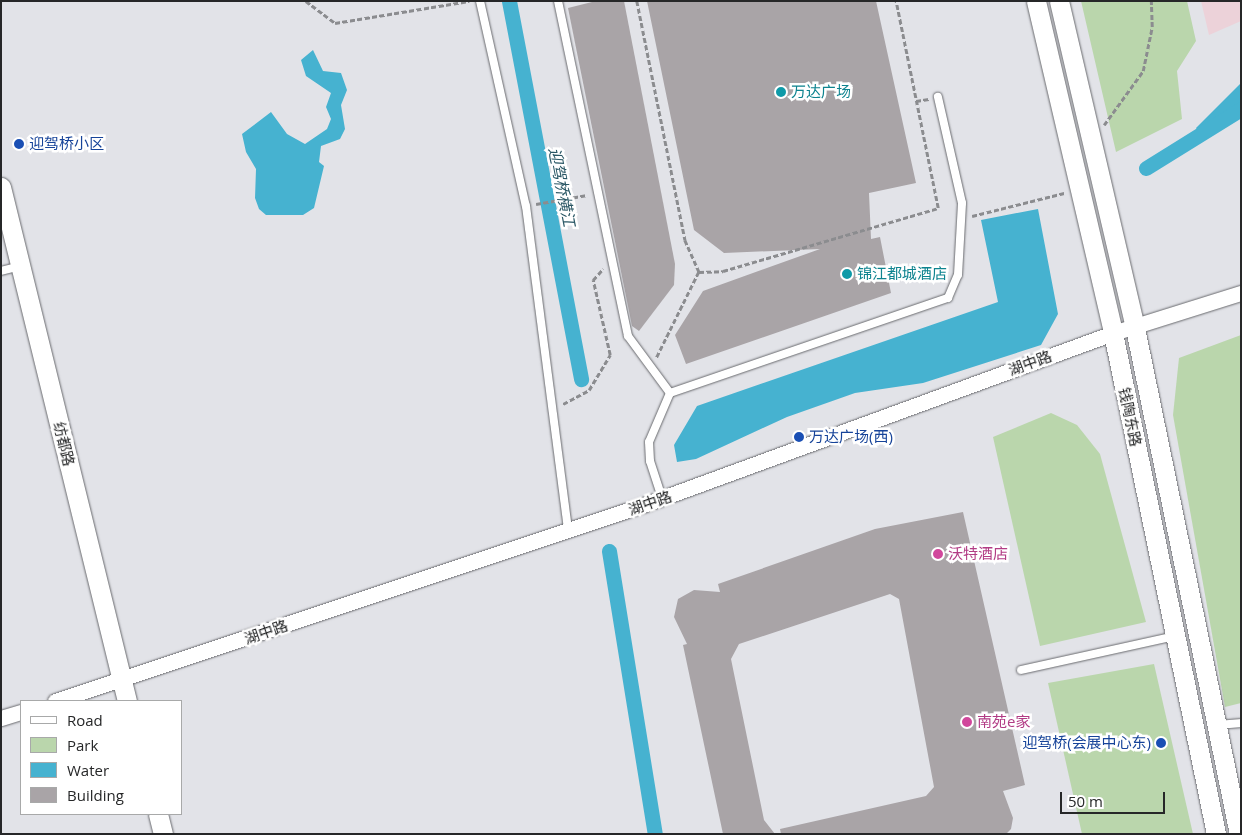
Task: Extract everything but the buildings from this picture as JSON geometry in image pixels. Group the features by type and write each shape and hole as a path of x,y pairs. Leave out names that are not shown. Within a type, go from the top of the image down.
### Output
{"street":[{"name":"钱陶东路","path":"1036,1 1113,333 1216,834"},
{"name":"钱陶东路","path":"1059,1 1135,328 1238,834"},
{"name":"纺都路","path":"1,187 127,700"},
{"name":"湖中路","path":"58,700 662,498 1113,333 1135,328 1241,293"},
{"path":"1,718 20,712"},
{"path":"158,815 163,834"}],"lane":[{"path":"480,1 526,206 568,530"},
{"path":"558,1 628,336 670,393"},
{"path":"662,498 650,461 649,442 670,393 948,298 958,275 962,203 938,97"},
{"path":"1,271 20,266"},
{"path":"1021,670 1175,636"},
{"path":"1216,726 1241,723"}],"path":[{"path":"251,1 306,1 336,23 471,1"},
{"path":"637,1 685,240 699,272 652,367"},
{"path":"699,272 723,271 938,208 896,1"},
{"path":"1092,142 1144,71 1152,26 1151,1"},
{"path":"961,219 1081,194"},
{"path":"539,203 577,196"},
{"path":"552,409 576,399 589,390 610,355 593,280 612,259"}],"shaded area":[{"path":"1201,1 1241,1 1241,21 1209,35"}],"green space":[{"path":"1081,1 1187,1 1196,41 1177,71 1182,119 1116,152"},
{"path":"1241,335 1241,703 1225,707 1173,415 1179,358"},
{"path":"1051,413 1077,425 1100,454 1146,622 1040,646 993,437"},
{"path":"1154,664 1193,834 1082,834 1048,683"}],"water":[{"path":"313,50 323,71 341,73 347,90 341,105 345,129 340,139 321,146 319,162 324,166 314,208 303,215 266,215 259,209 255,198 256,169 246,152 242,134 271,112 287,134 305,144 327,129 331,119 326,107 331,93 306,76 301,60"},
{"path":"1241,83 1241,118 1202,138 1196,128"},
{"path":"1038,209 1058,314 1041,345 923,383 855,393 787,417 696,459 677,462 674,445 697,406 998,302 981,220"}],"waterway":[{"name":"迎驾桥横江","path":"509,1 581,379"},
{"path":"1146,168 1241,109"},
{"path":"609,551 655,834"}],"place":[{"name":"万达广场","path":"781,92"},
{"name":"迎驾桥小区","path":"19,144"},
{"name":"锦江都城酒店","path":"847,274"},
{"name":"万达广场(西)","path":"799,437"},
{"name":"沃特酒店","path":"938,554"},
{"name":"南苑e家","path":"967,722"},
{"name":"迎驾桥(会展中心东)","path":"1161,743"}]}
